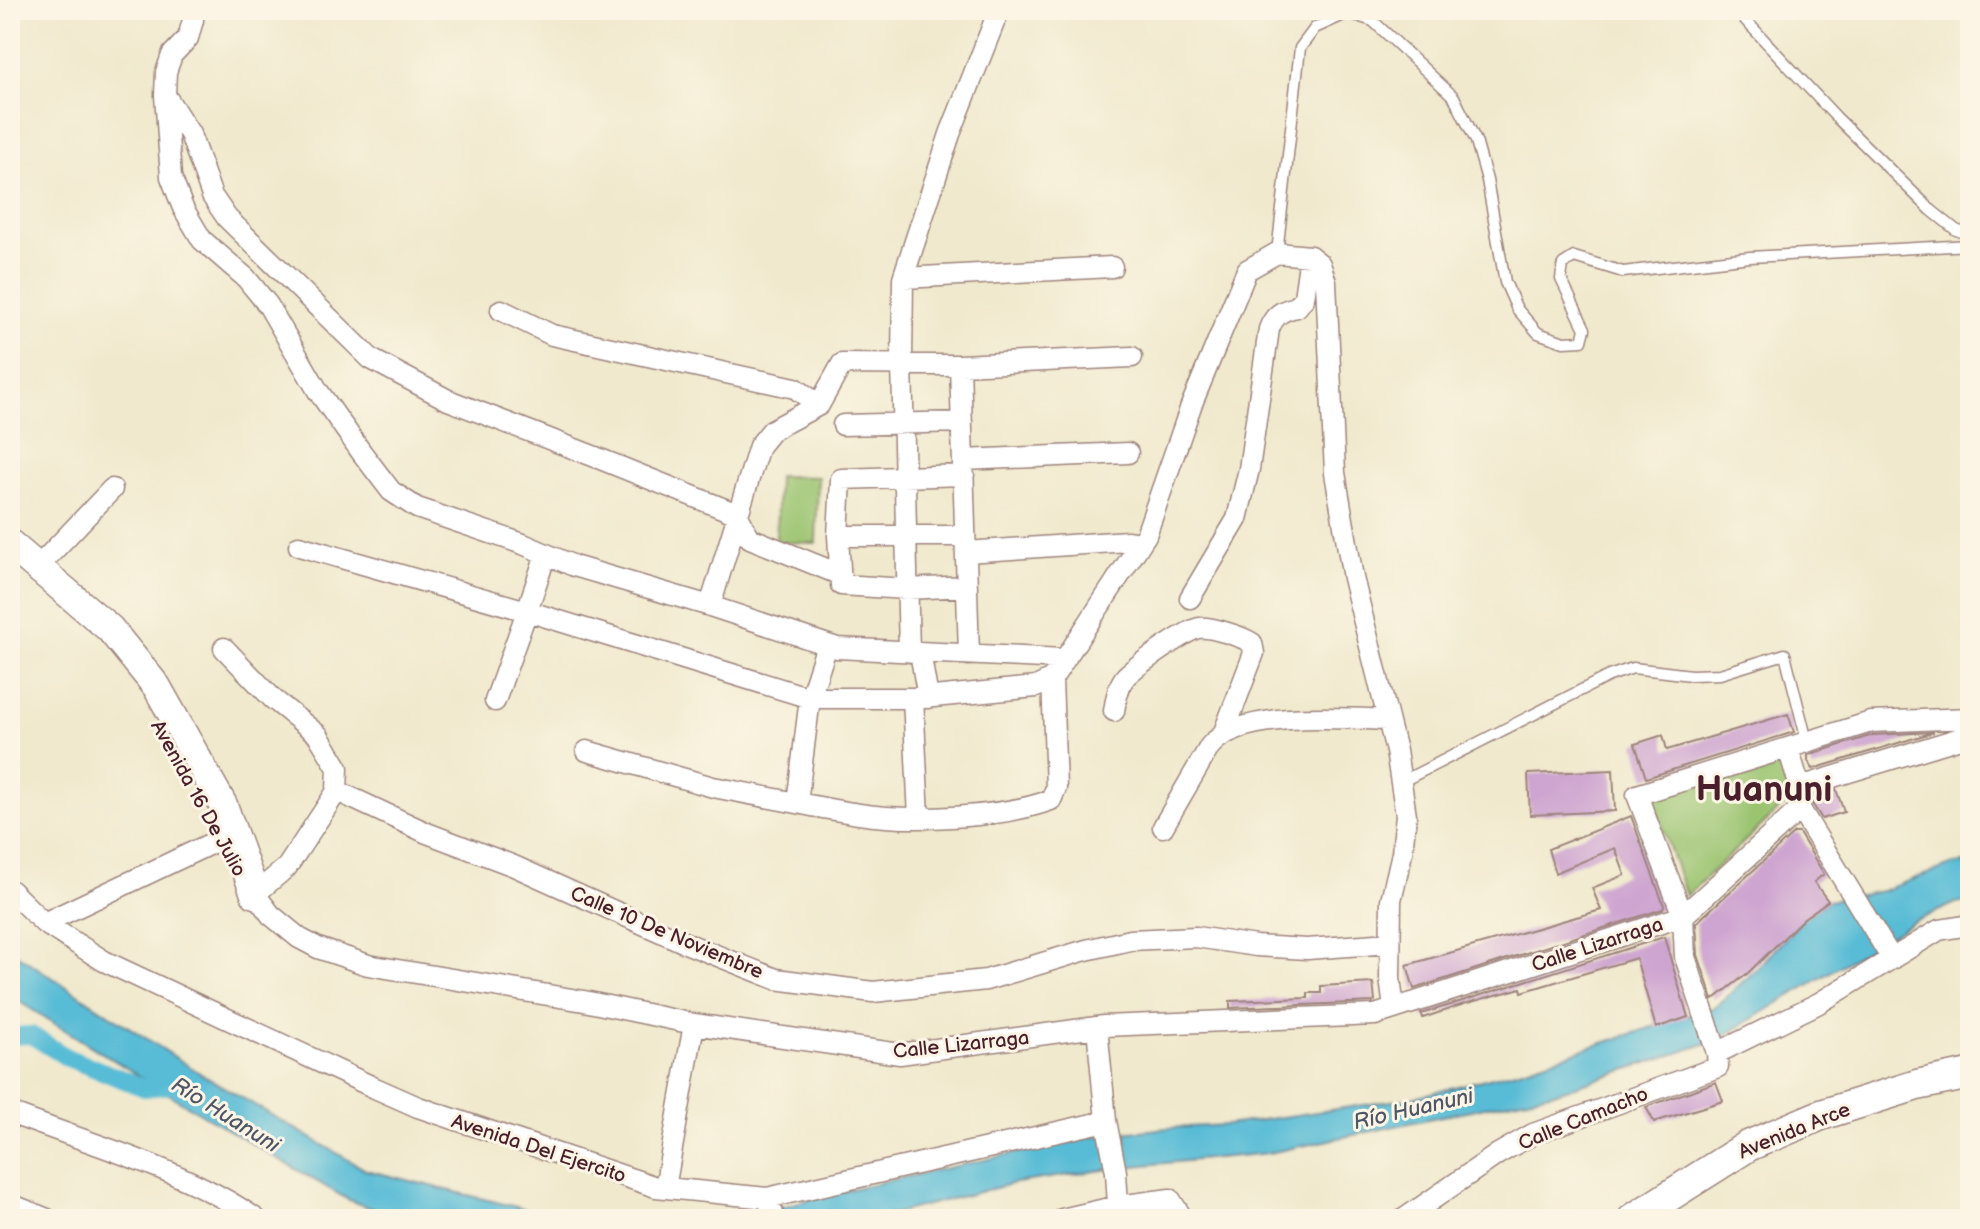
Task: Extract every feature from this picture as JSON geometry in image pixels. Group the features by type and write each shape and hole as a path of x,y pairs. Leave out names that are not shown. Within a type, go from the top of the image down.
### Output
{"main road":[{"name":"Avenida Arce","path":"1637,1216 1742,1149 1821,1115 1917,1085 1970,1074"}],"street":[{"path":"193,10 188,38 172,55 166,72 171,177 183,208 202,240 246,278 268,305 318,391 391,491 417,508 574,566 837,648 1064,659"},
{"path":"919,817 920,698 907,589 903,278 950,134 999,10"},
{"path":"165,95 190,134 212,196 227,218 371,359 448,400 737,514 750,538 841,575"},
{"path":"299,546 527,611 810,698 920,698 1036,687 1052,679 1140,543 1191,406 1247,270 1277,253 1310,256 1320,264 1326,282 1335,473 1353,578 1388,720 1406,815 1402,853 1391,900 1390,978 1394,1009"},
{"path":"1190,598 1237,519 1249,469 1269,329 1272,319 1284,310 1297,307 1304,298 1310,256"},
{"path":"903,278 1112,267"},
{"path":"501,310 552,335 795,388 819,405"},
{"path":"710,606 759,446 772,430 819,405 842,364 960,365 1132,357"},
{"path":"960,365 969,655"},
{"path":"843,425 962,422"},
{"path":"967,586 907,589 841,585 838,536 841,479 905,477 964,468 1128,453"},
{"path":"23,564 112,489"},
{"path":"838,536 906,535 966,544 1140,543"},
{"name":"Avenida 16 De Julio","path":"10,544 23,564 97,635 142,696 226,836 255,894"},
{"path":"495,701 546,554"},
{"path":"1114,711 1118,691 1126,677 1182,635 1200,628 1244,638 1252,643 1254,653 1224,732 1210,746 1163,827"},
{"path":"797,803 810,698 827,645"},
{"path":"224,648 273,699 318,735 338,768 337,791 287,867 255,894"},
{"path":"587,751 713,787 862,815 943,817 1027,809 1051,800 1056,788 1052,679"},
{"path":"1224,732 1240,726 1271,722 1333,718 1388,720"},
{"path":"1970,718 1871,722 1637,795 1683,916 1685,957 1715,1048 1819,1003 1887,952 1939,930 1970,925"},
{"path":"1800,787 1970,735"},
{"path":"1798,744 1800,809 1887,952"},
{"name":"Calle 10 De Noviembre","path":"337,791 427,833 529,872 683,942 776,979 873,992 986,980 1130,940 1196,937 1256,946 1307,949 1390,943"},
{"path":"1683,916 1800,809"},
{"path":"44,923 226,836"},
{"name":"Avenida Del Ejercito","path":"10,890 44,923 104,961 418,1107 656,1187 771,1209 1106,1126"},
{"name":"Calle Lizarraga","path":"255,894 271,915 299,938 368,965 584,1001 694,1024 900,1054 1097,1027 1375,1015 1683,916"},
{"path":"665,1188 694,1024"},
{"path":"1097,1027 1106,1126 1116,1172 1118,1206"},
{"name":"Calle Camacho","path":"1404,1219 1498,1154 1533,1134 1718,1067 1715,1048"},
{"path":"10,1113 170,1173 228,1199 256,1219"},
{"path":"1062,1219 1118,1206 1170,1199 1183,1219"},
{"path":"10,1204 47,1219"}],"lane":[{"path":"1736,10 1836,117 1931,210 1956,230 1970,235"},
{"path":"1277,253 1300,48 1315,28 1348,13 1373,21 1454,97 1476,141 1487,180 1505,282 1517,309 1538,333 1564,342 1582,341 1585,329 1561,279 1563,264 1574,257 1623,272 1750,257 1970,245"},
{"path":"1401,782 1609,676 1633,668 1691,675 1720,674 1785,654 1798,744"}],"green space":[{"path":"778,476 818,477 816,543 776,542"},
{"path":"1784,757 1792,790 1789,800 1686,896 1652,797"}],"water":[{"name":"Río Huanuni","path":"1970,862 1970,903 1956,903 1915,921 1727,1034 1560,1091 1269,1153 1124,1167 1015,1183 872,1219 739,1219 828,1194 1094,1136 1227,1125 1412,1098 1516,1071 1715,1007 1758,968 1804,918 1828,901 1882,891 1951,865"},
{"name":"Río Huanuni","path":"10,950 198,1072 366,1170 565,1219 399,1219 347,1199 10,996"}],"building":[{"path":"1788,714 1794,732 1646,778 1635,744 1663,735 1667,750"},
{"path":"1934,732 1813,769 1808,761 1808,755 1873,735"},
{"path":"1613,770 1615,811 1530,815 1528,774"},
{"path":"1836,789 1844,812 1822,819 1813,805 1813,797"},
{"path":"1631,816 1663,909 1414,989 1407,965 1601,910 1592,888 1625,875 1615,848 1555,873 1548,849"},
{"path":"1794,833 1799,833 1824,874 1814,882 1828,901 1804,918 1748,973 1713,1000 1698,955 1696,923"},
{"path":"1664,937 1688,1017 1656,1028 1636,958 1423,1018 1421,1014"},
{"path":"1373,983 1373,1002 1230,1008 1230,1001 1308,998 1308,993 1321,993 1321,986"},
{"path":"1716,1082 1723,1101 1654,1122 1646,1107"}],"waterway":[{"name":"Río Huanuni","path":"10,1036 31,1035 68,1058 145,1088 179,1084"}],"district":[{"name":"Huanuni","path":"1764,788"}]}
